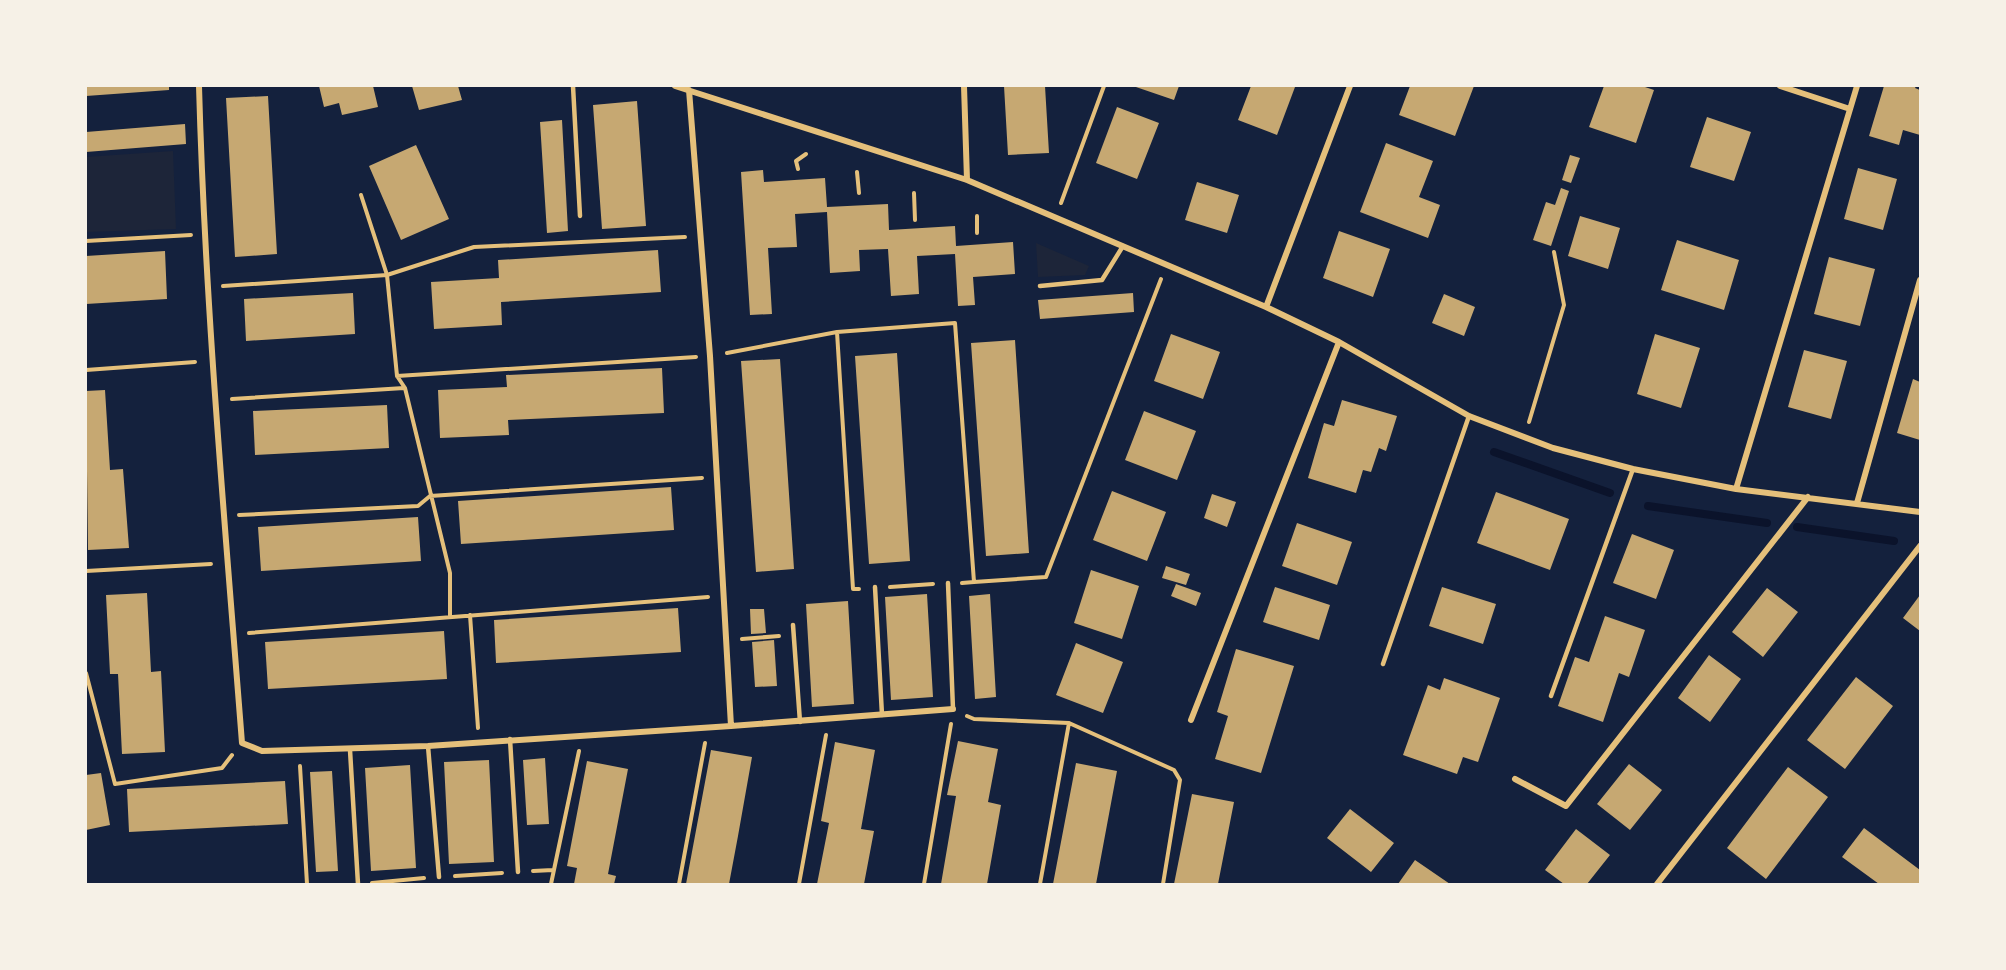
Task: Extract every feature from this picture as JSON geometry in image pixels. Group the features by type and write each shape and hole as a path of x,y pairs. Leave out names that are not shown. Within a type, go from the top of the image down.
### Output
{"street":[{"path":"200,86 203,234 211,361 242,743 262,751 350,750 800,722 953,709"},
{"path":"675,86 967,180 1266,307 1339,342 1469,416 1553,448 1633,469 1736,489 1920,512"},
{"path":"964,86 967,180"},
{"path":"1266,307 1350,86"},
{"path":"1780,86 1850,109"},
{"path":"1736,489 1857,86"},
{"path":"689,90 710,356 731,726"},
{"path":"1857,503 1920,280"},
{"path":"1191,720 1339,342"},
{"path":"1515,779 1566,806 1808,497"},
{"path":"1657,885 1920,546"}],"lane":[{"path":"573,86 580,216"},
{"path":"1040,286 1102,280 1123,246"},
{"path":"1383,664 1469,416"},
{"path":"1551,696 1633,469"},
{"path":"948,584 953,709"},
{"path":"875,587 882,715"},
{"path":"793,625 800,722"},
{"path":"510,739 518,872"},
{"path":"428,746 439,877"},
{"path":"350,750 358,884"}],"path":[{"path":"1056,218 1104,86"},
{"path":"798,170 796,161 806,154"},
{"path":"857,172 859,193"},
{"path":"914,193 915,220"},
{"path":"361,195 387,275 397,376 405,388 450,573 450,617"},
{"path":"977,216 977,233"},
{"path":"86,241 203,234"},
{"path":"207,287 387,275 474,247 700,236"},
{"path":"1524,437 1564,305 1554,252"},
{"path":"837,332 853,589 1046,577 1166,265"},
{"path":"397,376 710,356 837,332 956,323 974,582"},
{"path":"86,370 211,361"},
{"path":"214,400 405,388"},
{"path":"225,516 418,506 430,496 717,477"},
{"path":"86,571 228,563"},
{"path":"233,634 724,596"},
{"path":"470,615 478,742"},
{"path":"726,640 794,635"},
{"path":"86,673 115,784 222,768 242,743"},
{"path":"924,885 953,709 974,719 1069,723 1173,770 1180,780 1163,885"},
{"path":"799,885 829,720"},
{"path":"1040,885 1069,723"},
{"path":"679,885 708,728"},
{"path":"551,885 582,736"},
{"path":"299,751 307,885"}],"shaded area":[{"path":"173,151 176,229 86,232 86,157"},
{"path":"1036,243 1089,266 1085,275 1038,277"}],"building":[{"path":"86,86 169,86 169,90 86,96"},
{"path":"319,86 373,86 378,107 342,115 339,103 324,107"},
{"path":"412,86 458,86 462,100 419,110"},
{"path":"1004,86 1045,86 1049,153 1008,155"},
{"path":"1133,86 1179,86 1174,100"},
{"path":"1251,86 1295,87 1277,135 1238,120"},
{"path":"1410,86 1474,86 1455,136 1399,115"},
{"path":"1604,86 1642,86 1654,90 1636,143 1589,127"},
{"path":"1884,86 1916,86 1915,88 1920,90 1920,135 1903,130 1899,145 1869,136"},
{"path":"268,96 277,254 235,257 226,98"},
{"path":"637,101 646,226 602,229 593,105"},
{"path":"1117,107 1159,123 1137,179 1096,163"},
{"path":"1707,117 1751,132 1734,181 1690,167"},
{"path":"562,120 568,231 547,233 540,122"},
{"path":"185,124 186,144 86,152 86,132"},
{"path":"1386,143 1433,161 1419,197 1440,205 1428,238 1360,212"},
{"path":"416,145 449,219 401,240 369,166"},
{"path":"1570,155 1580,158 1571,183 1562,180"},
{"path":"1858,168 1897,179 1883,230 1844,219"},
{"path":"763,170 764,182 825,178 827,207 888,204 889,230 955,226 956,246 1013,242 1015,274 973,277 975,305 958,306 955,254 917,256 919,294 891,296 888,249 859,250 860,271 830,273 827,212 795,214 797,247 768,248 772,314 750,315 741,172"},
{"path":"1197,182 1239,195 1227,233 1185,220"},
{"path":"1561,188 1569,191 1551,246 1533,240 1546,202 1555,205"},
{"path":"1580,216 1620,228 1608,269 1568,256"},
{"path":"1339,231 1390,249 1373,297 1323,278"},
{"path":"1677,240 1739,260 1724,310 1661,290"},
{"path":"658,250 661,292 501,302 502,325 434,329 431,282 499,278 498,260"},
{"path":"165,251 167,299 86,304 86,256"},
{"path":"1829,257 1875,269 1860,326 1814,314"},
{"path":"353,293 355,334 246,341 244,299"},
{"path":"1133,293 1134,312 1040,319 1038,300"},
{"path":"1444,294 1475,307 1464,336 1432,323"},
{"path":"1171,334 1220,352 1203,399 1154,381"},
{"path":"1655,334 1700,348 1681,408 1637,394"},
{"path":"1015,340 1029,553 986,556 971,343"},
{"path":"1804,350 1847,361 1831,419 1788,407"},
{"path":"897,353 910,561 869,564 855,356"},
{"path":"780,359 794,569 756,572 741,361"},
{"path":"662,368 664,413 508,420 509,435 440,438 438,390 507,387 506,375"},
{"path":"1913,379 1920,382 1920,440 1897,433"},
{"path":"105,390 110,470 123,469 129,548 88,550 86,391"},
{"path":"1342,400 1397,416 1386,451 1379,448 1371,472 1363,470 1356,493 1308,478 1324,423 1334,426"},
{"path":"387,405 389,448 255,455 253,411"},
{"path":"1144,411 1196,431 1177,480 1125,460"},
{"path":"671,487 674,530 461,544 458,501"},
{"path":"1112,491 1166,512 1147,561 1093,540"},
{"path":"1496,492 1569,519 1550,570 1477,543"},
{"path":"1212,494 1236,502 1227,527 1204,518"},
{"path":"418,517 421,561 261,571 258,527"},
{"path":"1297,523 1352,542 1337,585 1282,566"},
{"path":"1632,534 1674,550 1656,599 1613,583"},
{"path":"1166,566 1190,574 1186,585 1162,578"},
{"path":"1091,570 1139,586 1122,639 1074,623"},
{"path":"1176,584 1201,593 1196,606 1171,596"},
{"path":"1275,587 1330,605 1319,640 1263,622"},
{"path":"1442,587 1496,604 1483,644 1429,626"},
{"path":"1767,588 1798,612 1763,657 1732,632"},
{"path":"147,593 151,672 161,671 165,752 122,754 118,674 110,674 106,595"},
{"path":"927,594 933,697 891,700 885,597"},
{"path":"990,594 996,697 975,699 969,596"},
{"path":"1920,595 1920,631 1903,618"},
{"path":"848,601 854,704 812,707 806,604"},
{"path":"678,608 681,652 496,663 494,620"},
{"path":"750,609 764,609 766,633 751,634"},
{"path":"1605,616 1645,630 1629,677 1619,673 1603,722 1558,706 1575,657 1589,662"},
{"path":"444,631 447,679 268,689 265,642"},
{"path":"774,640 777,686 755,687 752,642"},
{"path":"1076,643 1123,662 1103,713 1056,695"},
{"path":"1236,649 1294,666 1261,773 1215,759 1228,716 1217,712"},
{"path":"1709,655 1741,679 1710,722 1678,698"},
{"path":"1856,677 1893,706 1845,769 1807,740"},
{"path":"1444,678 1500,698 1478,762 1463,757 1457,774 1403,755 1428,685 1440,690"},
{"path":"958,741 998,749 988,802 1001,805 987,884 941,884 956,796 947,795"},
{"path":"835,742 875,750 861,829 874,831 864,884 817,884 829,823 821,821"},
{"path":"711,750 752,757 738,836 729,884 686,884"},
{"path":"545,758 549,824 527,825 523,760"},
{"path":"489,760 494,862 449,864 444,762"},
{"path":"587,761 628,769 608,874 616,876 614,884 574,884 577,868 567,866"},
{"path":"1076,763 1117,771 1096,884 1053,884"},
{"path":"1629,764 1662,790 1630,830 1597,804"},
{"path":"410,765 416,868 371,871 365,768"},
{"path":"1788,767 1828,797 1766,879 1727,848"},
{"path":"332,771 338,871 316,872 310,772"},
{"path":"101,773 110,825 86,830 86,775"},
{"path":"285,781 288,824 129,832 127,789"},
{"path":"1192,794 1234,802 1218,884 1174,884"},
{"path":"1350,809 1394,843 1371,872 1327,838"},
{"path":"1864,828 1920,870 1919,884 1879,884 1842,857"},
{"path":"1576,829 1610,855 1587,884 1564,884 1545,870"},
{"path":"1415,860 1450,884 1398,884"}],"waterway":[{"path":"1494,452 1610,493"},
{"path":"1648,506 1767,523"},
{"path":"1797,527 1894,541"}]}
